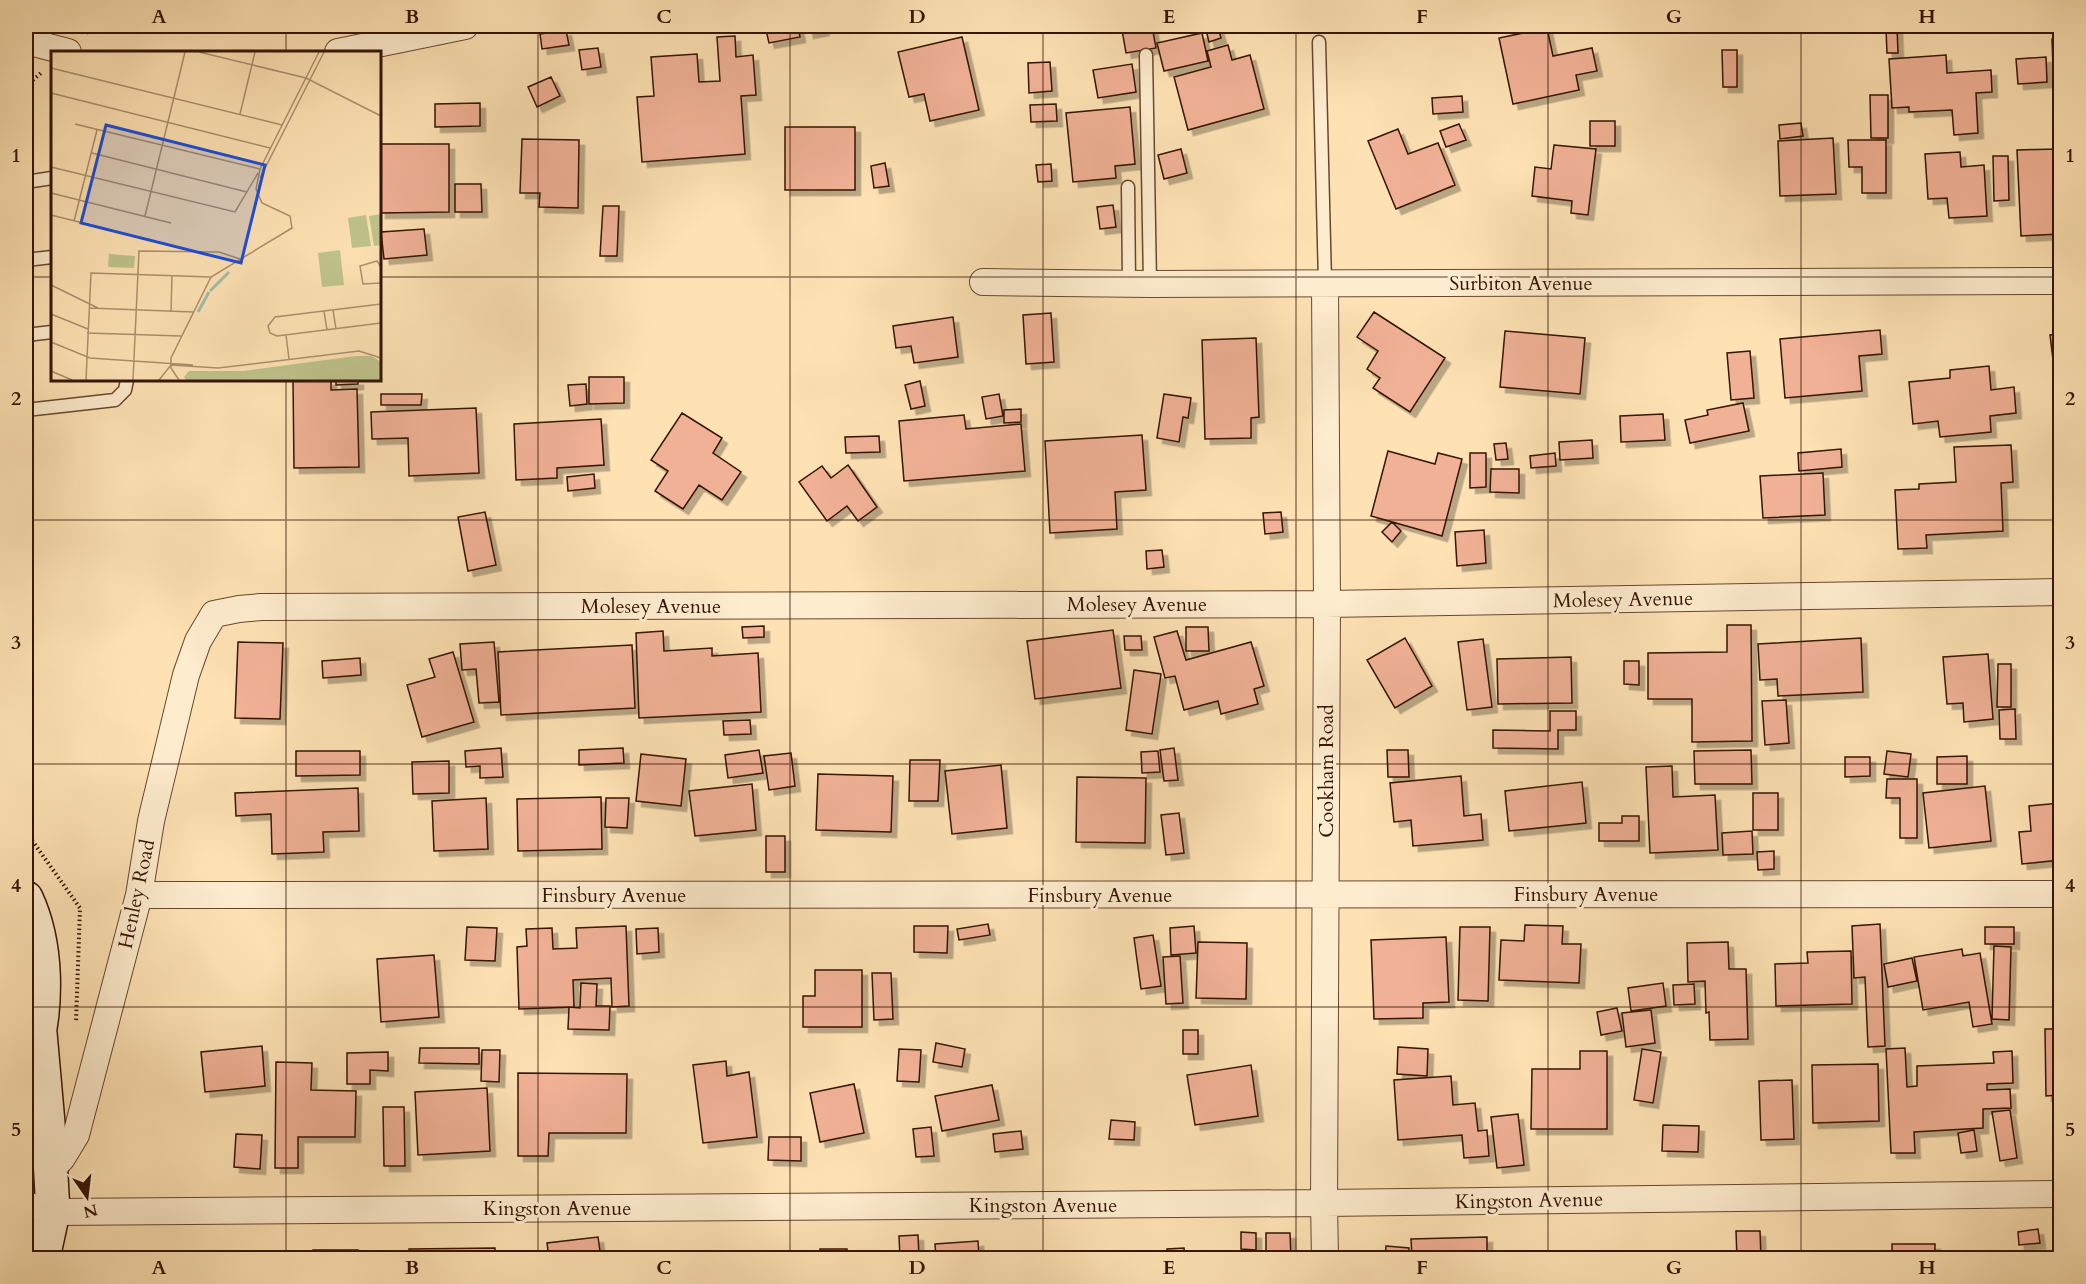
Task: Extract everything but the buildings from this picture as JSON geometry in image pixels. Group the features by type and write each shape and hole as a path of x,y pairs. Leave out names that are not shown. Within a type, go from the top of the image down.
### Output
{"main road":[{"path":"26,36 37,26"},
{"path":"26,898 37,930 42,960 40,1033 51,1170 39,1208 43,1258"},
{"path":"26,1091 40,1033"}],"street":[{"path":"343,51 465,26"},
{"path":"26,40 64,51"},
{"name":"Surbiton Avenue","path":"982,282 1140,284 2061,281"},
{"name":"Cookham Road","path":"1325,283 1327,604 1325,1258"},
{"name":"Molesey Avenue","path":"214,614 261,607 1327,604 2061,592"},
{"name":"Henley Road","path":"51,1170 62,1158 76,1135 140,896 151,821 186,675 198,641 214,614"},
{"name":"Finsbury Avenue","path":"140,896 2061,894"},
{"name":"Kingston Avenue","path":"39,1208 1324,1203 2061,1194"}],"lane":[{"path":"1319,42 1325,283"},
{"path":"1140,284 1146,55"},
{"path":"26,182 51,178"},
{"path":"1128,187 1140,284"},
{"path":"26,260 51,257"},
{"path":"26,335 51,332"},
{"path":"26,410 115,400 125,390 127,381"}]}
